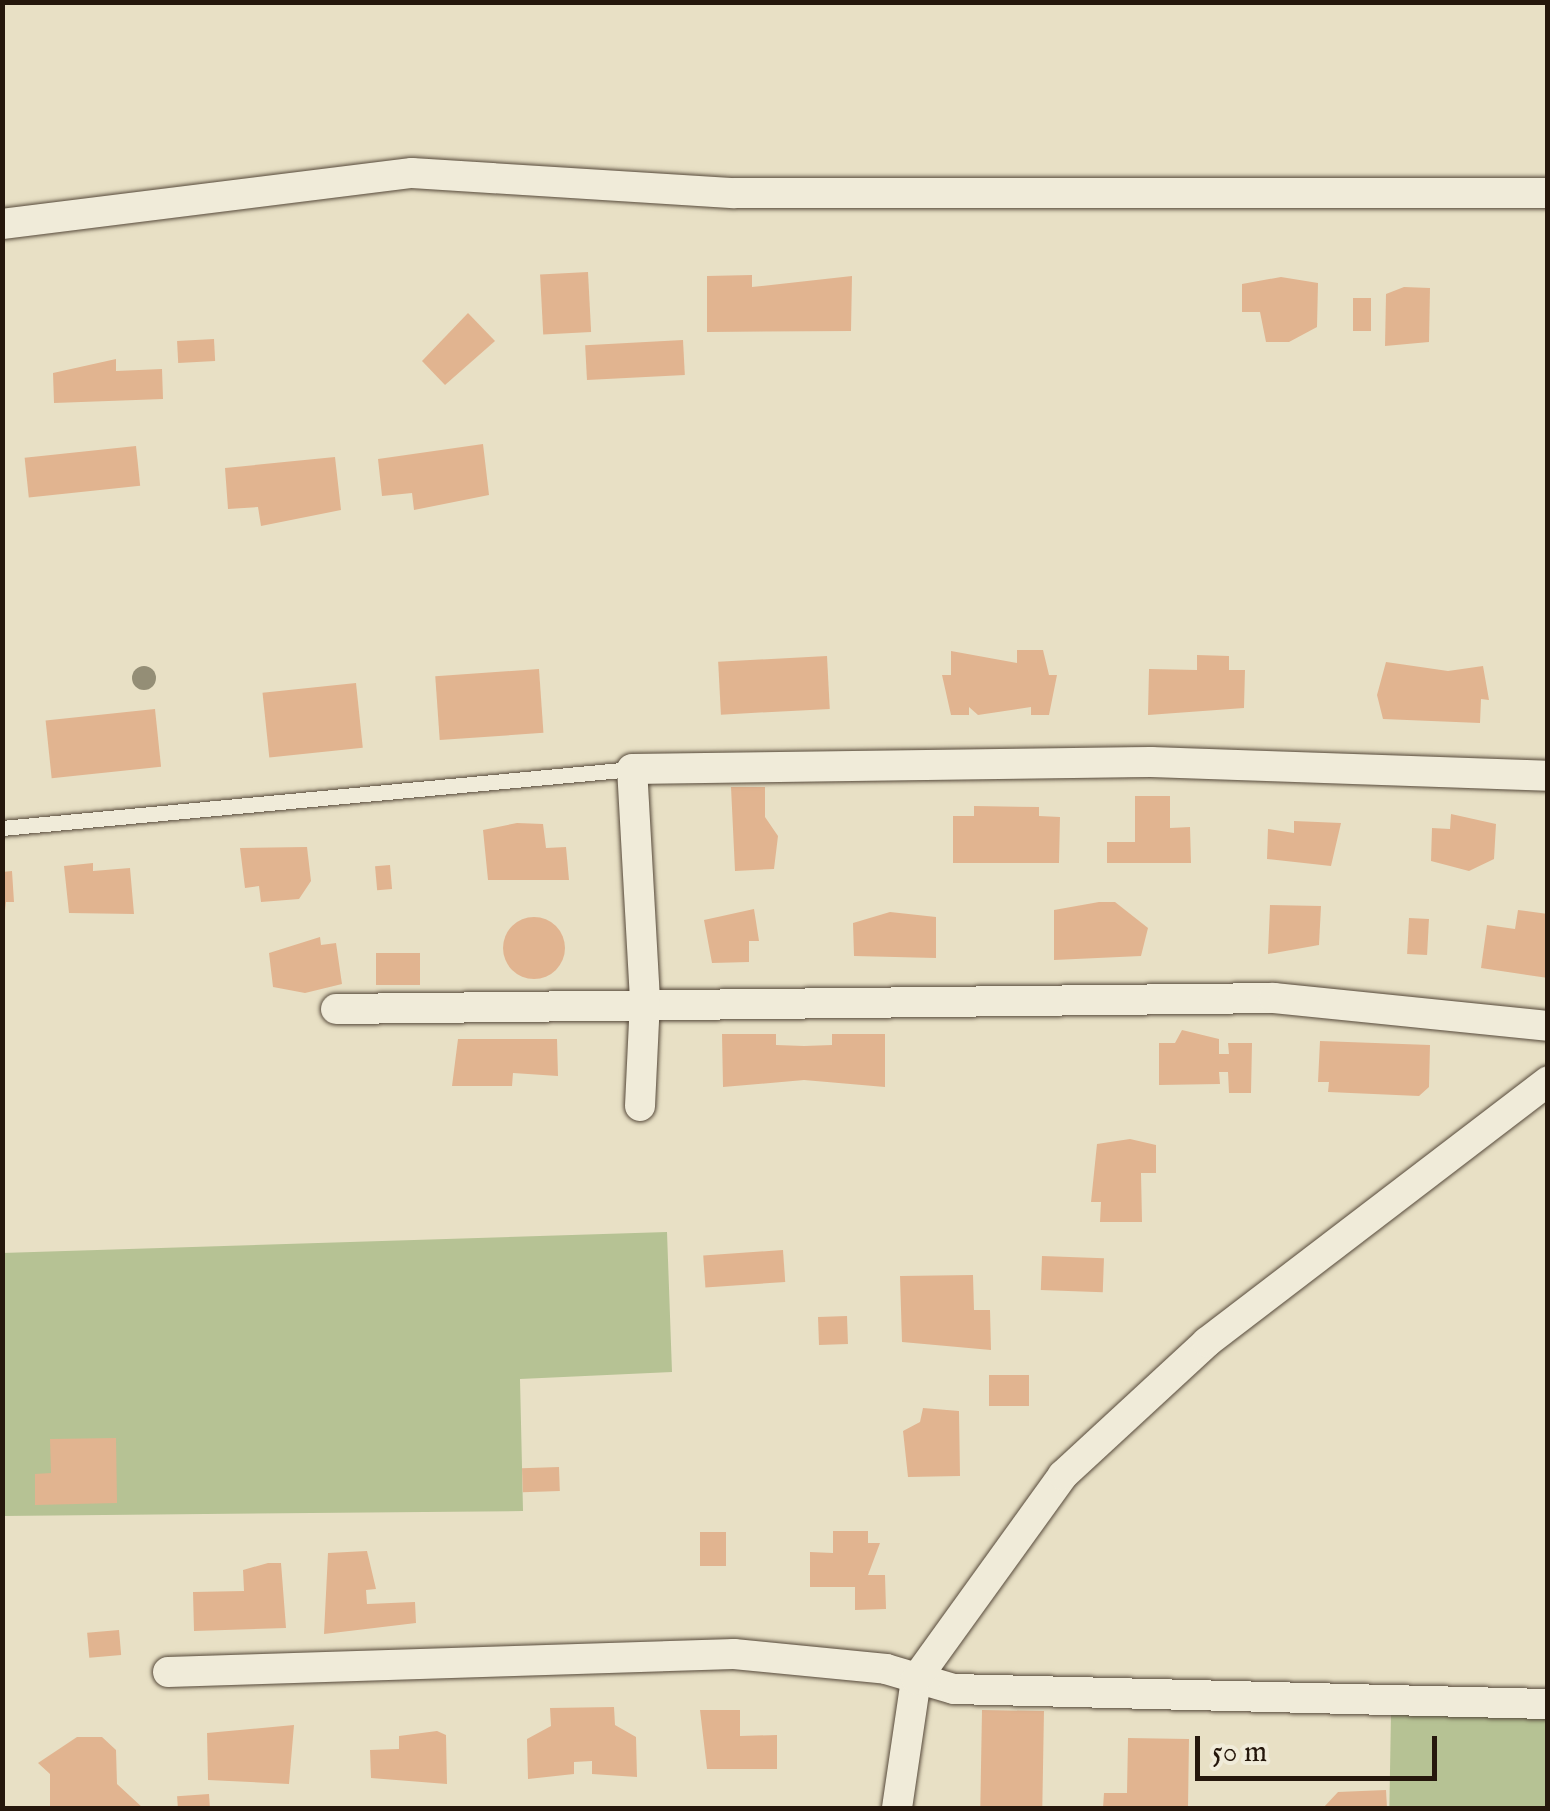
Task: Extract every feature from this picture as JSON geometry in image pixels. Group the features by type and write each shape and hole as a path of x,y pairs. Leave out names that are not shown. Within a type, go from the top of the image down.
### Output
{"street":[{"path":"2,224 412,172 734,193 1548,193"},
{"path":"640,1106 646,1000 632,769 1151,762 1548,776"},
{"path":"336,1009 646,1000 1274,998 1548,1026"},
{"path":"897,1808 916,1679 1072,1466 1207,1342 1548,1080"},
{"path":"168,1672 734,1654 1026,1693 1548,1704"}],"lane":[{"path":"2,828 632,769"}],"green space":[{"path":"667,1232 672,1372 520,1379 523,1511 3,1516 2,1253"},
{"path":"1391,1714 1547,1717 1545,1808 1389,1808"}],"building":[{"path":"588,272 591,332 543,334 540,275"},
{"path":"752,275 752,287 852,276 851,331 707,332 707,276"},
{"path":"1281,277 1318,283 1317,327 1289,342 1266,342 1260,312 1242,312 1242,284"},
{"path":"1404,287 1430,288 1429,342 1385,346 1386,294"},
{"path":"1353,298 1371,298 1371,331 1353,331"},
{"path":"468,313 495,341 445,385 422,361"},
{"path":"214,339 215,361 178,363 177,341"},
{"path":"683,340 685,375 587,380 585,345"},
{"path":"116,359 116,371 162,369 163,399 54,403 53,373"},
{"path":"483,444 489,495 414,510 412,493 382,496 378,459"},
{"path":"136,446 140,486 29,497 25,458"},
{"path":"335,457 341,510 261,526 258,507 228,509 225,468"},
{"path":"1017,650 1043,650 1049,675 1057,675 1049,715 1031,715 1031,707 978,715 969,707 969,715 951,715 942,675 951,675 951,651 1017,663"},
{"path":"1197,655 1229,656 1229,670 1245,670 1244,708 1148,715 1149,669 1197,670"},
{"path":"827,656 830,709 721,715 718,662"},
{"path":"1386,662 1448,671 1483,666 1489,700 1481,699 1480,723 1383,719 1377,695"},
{"path":"539,669 543,733 440,740 435,676"},
{"path":"356,683 363,748 269,757 263,693"},
{"path":"155,709 161,767 52,778 46,720"},
{"path":"731,787 765,787 765,817 778,836 774,869 735,871"},
{"path":"1135,796 1170,796 1170,828 1190,827 1191,863 1107,863 1107,842 1135,842"},
{"path":"974,806 1039,807 1039,816 1060,817 1059,863 953,863 953,816 974,816"},
{"path":"1451,814 1496,824 1494,859 1469,871 1431,861 1432,828 1450,829"},
{"path":"1294,821 1341,823 1331,866 1267,859 1268,829 1294,833"},
{"path":"517,823 543,824 546,848 566,847 569,880 488,880 483,830"},
{"path":"307,847 311,881 299,899 261,902 259,886 245,888 240,848"},
{"path":"93,863 93,871 130,868 134,914 69,913 64,866"},
{"path":"390,865 392,889 377,890 375,866"},
{"path":"12,871 14,902 6,902 2,936 2,872"},
{"path":"1115,902 1148,928 1141,956 1054,960 1054,910"},
{"path":"1270,905 1321,906 1319,945 1268,954"},
{"path":"754,909 759,941 749,941 749,962 712,963 704,920"},
{"path":"1518,910 1548,914 1548,978 1481,968 1487,925 1515,929"},
{"path":"890,912 936,917 936,958 854,956 853,923"},
{"path":"534,917 556,926 565,948 556,970 534,979 512,970 503,948 512,926"},
{"path":"1409,918 1429,919 1427,955 1407,954"},
{"path":"320,937 321,945 336,943 342,984 305,993 273,987 269,953"},
{"path":"376,953 420,953 420,985 376,985"},
{"path":"1182,1030 1219,1039 1219,1054 1229,1054 1228,1043 1252,1043 1251,1093 1229,1093 1228,1072 1219,1072 1220,1084 1159,1085 1159,1043 1175,1043"},
{"path":"722,1034 776,1034 776,1045 804,1046 832,1045 832,1034 885,1034 885,1087 804,1080 723,1087"},
{"path":"458,1039 557,1039 558,1076 513,1073 512,1086 452,1086"},
{"path":"1320,1041 1430,1045 1429,1087 1419,1096 1328,1092 1329,1082 1318,1082"},
{"path":"1130,1139 1156,1145 1156,1173 1141,1173 1142,1222 1100,1222 1101,1202 1091,1202 1097,1144"},
{"path":"783,1250 785,1282 705,1288 703,1256"},
{"path":"1042,1256 1104,1258 1103,1292 1041,1290"},
{"path":"973,1275 974,1310 990,1310 991,1350 902,1342 900,1276"},
{"path":"847,1316 848,1344 819,1345 818,1317"},
{"path":"989,1375 1029,1375 1029,1406 989,1406"},
{"path":"923,1408 959,1411 960,1476 908,1477 903,1431 920,1422"},
{"path":"116,1438 117,1503 35,1505 35,1474 51,1473 50,1439"},
{"path":"559,1467 560,1491 523,1492 522,1468"},
{"path":"833,1531 868,1531 868,1543 880,1543 868,1575 885,1575 886,1609 855,1610 855,1587 810,1587 810,1552 833,1553"},
{"path":"700,1532 726,1532 726,1566 700,1566"},
{"path":"367,1551 376,1589 366,1590 367,1604 415,1602 416,1623 324,1634 328,1553"},
{"path":"281,1563 286,1628 194,1631 193,1592 244,1591 243,1570"},
{"path":"119,1630 121,1655 89,1658 87,1633"},
{"path":"614,1707 615,1725 636,1737 637,1777 592,1774 592,1761 574,1762 574,1774 528,1779 527,1739 551,1726 550,1708"},
{"path":"700,1710 740,1710 740,1736 777,1735 777,1769 707,1769"},
{"path":"982,1710 1044,1711 1042,1808 980,1808"},
{"path":"294,1725 289,1784 208,1780 207,1733"},
{"path":"437,1731 446,1735 447,1784 371,1778 370,1750 399,1749 399,1736"},
{"path":"77,1737 102,1737 116,1750 117,1784 143,1808 50,1808 50,1774 38,1763"},
{"path":"1128,1738 1189,1739 1188,1808 1103,1808 1104,1793 1127,1793"},
{"path":"1386,1790 1387,1808 1323,1808 1338,1792"},
{"path":"209,1794 210,1808 178,1808 177,1796"}]}
